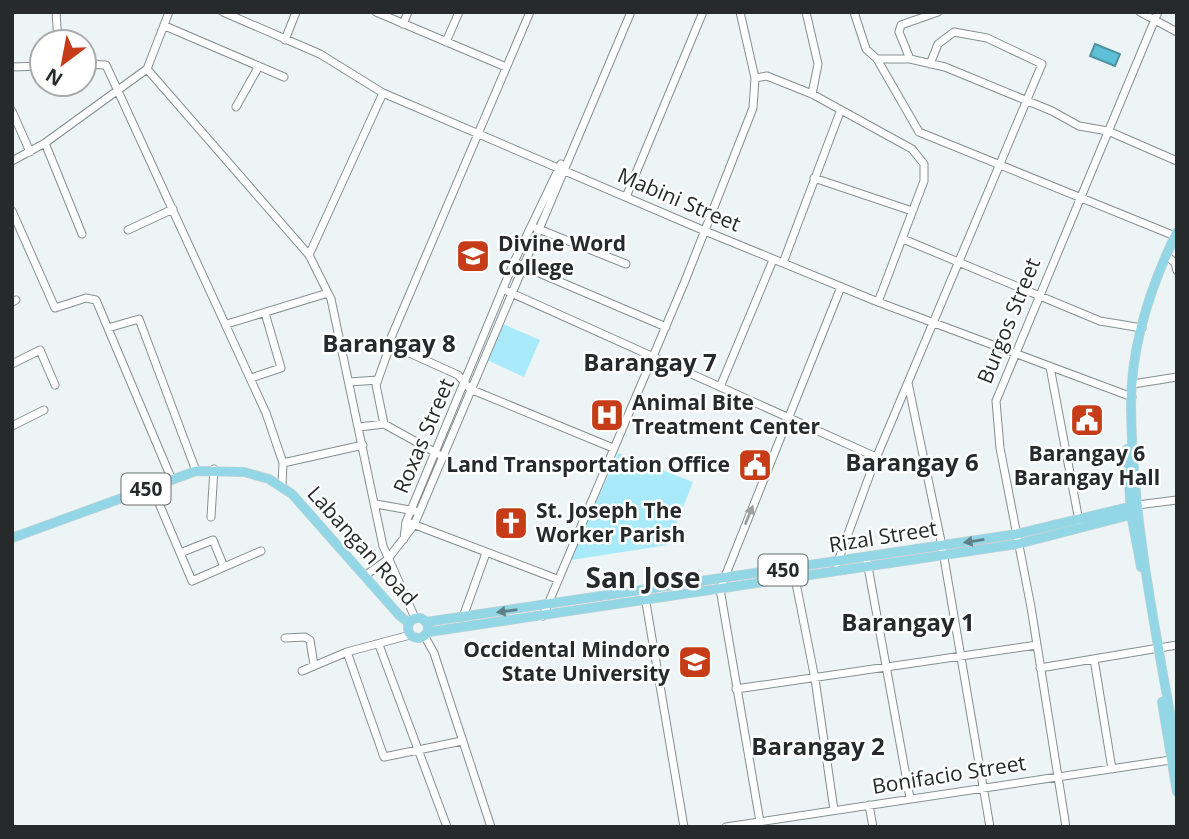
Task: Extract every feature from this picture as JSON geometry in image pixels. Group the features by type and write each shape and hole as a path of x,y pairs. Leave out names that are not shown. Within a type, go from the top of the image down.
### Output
{"main road":[{"path":"1175,757 1134,510 1131,402 1142,328 1153,285 1176,234"},
{"name":"Labangan Road","path":"12,538 196,471 214,469 256,474 282,485 366,575 399,615 412,621"},
{"path":"1134,510 1147,504"},
{"name":"Rizal Street","path":"427,630 463,617 547,605 720,589 838,562 867,561 1018,539 1134,510"},
{"name":"Rizal Street","path":"427,630 543,616 723,579 834,572 867,561"},
{"path":"412,621 427,630 419,639 410,635 412,621"},
{"path":"1157,648 1172,696 1177,792"}],"street":[{"path":"12,161 45,143 147,69 169,12"},
{"name":"Mabini Street","path":"223,12 320,54 383,93 478,134 783,264 877,302 1017,352 1131,402"},
{"path":"285,40 296,12"},
{"path":"376,12 506,67"},
{"path":"403,24 408,12"},
{"path":"446,42 458,12"},
{"path":"384,424 376,389 391,337 530,12"},
{"name":"Roxas Street","path":"366,575 387,560 404,541 507,291 631,12"},
{"path":"626,197 703,12"},
{"path":"543,616 666,327 753,108 755,78 740,12"},
{"path":"806,12 818,64 812,94"},
{"path":"854,12 866,49 877,60 919,132 1176,234"},
{"path":"910,59 899,32 901,25 938,12"},
{"path":"1140,12 1156,16 1177,32"},
{"name":"Burgos Street","path":"1066,827 995,408 999,388 1017,352 1156,16"},
{"path":"165,26 284,77"},
{"path":"834,572 876,457 956,262 1042,64 987,38 954,32 945,36 938,44 930,64"},
{"path":"877,60 910,59 930,64 1026,101 1079,126 1108,131 1177,162"},
{"path":"98,64 106,65 227,324 283,463 282,485"},
{"path":"236,107 258,66"},
{"path":"147,69 309,255 328,293 387,560 412,621"},
{"path":"755,78 767,76 812,94 840,112 912,149 924,163 925,172 903,239 877,302"},
{"path":"309,255 383,93"},
{"path":"12,111 30,152"},
{"path":"783,264 840,112"},
{"path":"912,149 919,132"},
{"path":"45,143 82,234"},
{"path":"814,178 912,211"},
{"path":"128,230 173,209"},
{"path":"12,211 55,307 92,297 96,300 172,480"},
{"path":"535,228 626,264"},
{"path":"903,239 1100,321 1142,328"},
{"path":"1166,255 1175,262 1177,271"},
{"path":"720,387 774,260"},
{"path":"519,264 666,327"},
{"path":"760,822 720,589 841,287"},
{"path":"507,291 876,457"},
{"path":"227,324 328,293"},
{"path":"250,378 281,368 265,313"},
{"path":"108,328 139,319 196,471"},
{"path":"391,343 458,375 468,386 613,448"},
{"path":"12,364 40,350 55,385"},
{"path":"1051,367 1079,523"},
{"path":"1133,384 1177,377"},
{"path":"349,382 378,380"},
{"path":"908,383 943,550 990,827"},
{"path":"12,426 44,410"},
{"path":"359,427 384,424 439,454"},
{"path":"283,463 363,445"},
{"path":"211,517 214,469"},
{"path":"152,487 192,581 261,551"},
{"path":"1147,504 1177,500"},
{"path":"376,504 415,511"},
{"path":"411,523 557,579"},
{"path":"180,553 213,540 224,567"},
{"path":"463,617 486,552"},
{"path":"867,561 910,798"},
{"path":"793,573 815,679 834,810"},
{"path":"646,595 684,827"},
{"path":"427,630 491,827"},
{"path":"302,671 346,652 410,635"},
{"path":"285,638 306,637 310,640 314,665"},
{"path":"379,645 447,827"},
{"path":"736,689 1037,645"},
{"path":"1040,667 1177,645"},
{"path":"346,652 384,757 462,741"},
{"path":"1094,659 1112,769"},
{"name":"Bonifacio Street","path":"726,827 1112,769 1175,757"},
{"path":"869,804 873,827"}],"shaded area":[{"path":"1095,44 1120,54 1115,66 1090,56"},
{"path":"503,324 540,340 524,377 487,360"},
{"path":"618,453 693,482 668,545 571,560"}],"place":[{"name":"Divine Word College","path":"473,256"},
{"name":"Animal Bite Treatment Center","path":"607,415"},
{"name":"Barangay 6 Barangay Hall","path":"1087,420"},
{"name":"Land Transportation Office","path":"755,465"},
{"name":"St. Joseph The Worker Parish","path":"511,523"},
{"name":"Occidental Mindoro State University","path":"695,662"}],"district":[{"name":"Barangay 8","path":"389,344"},
{"name":"Barangay 7","path":"650,363"},
{"name":"Barangay 6","path":"912,463"},
{"name":"San Jose","path":"643,578"},
{"name":"Barangay 1","path":"908,623"},
{"name":"Barangay 2","path":"818,747"}]}
